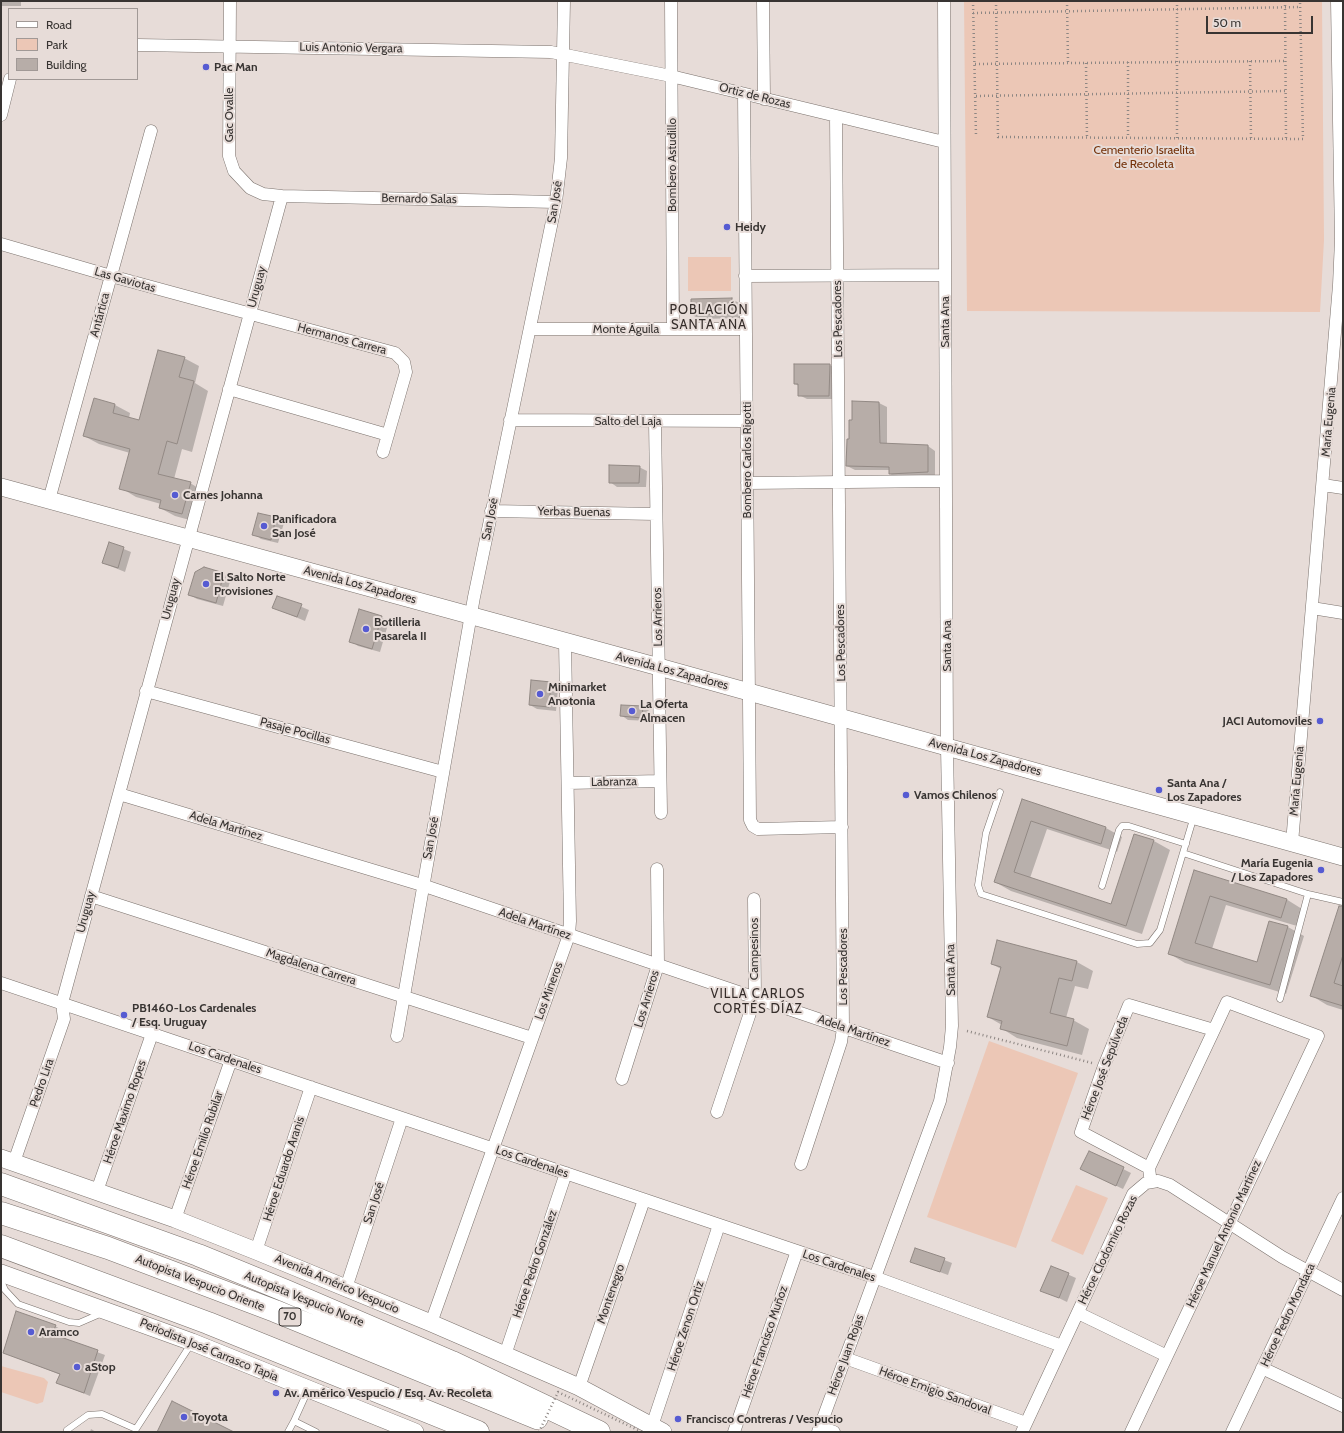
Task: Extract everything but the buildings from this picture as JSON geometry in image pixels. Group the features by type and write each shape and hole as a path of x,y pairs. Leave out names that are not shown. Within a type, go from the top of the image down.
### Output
{"highway":[{"name":"Autopista Vespucio Norte","path":"1,1184 198,1255 286,1291 452,1362 599,1432"},
{"name":"Autopista Vespucio Oriente","path":"1,1213 108,1248 275,1311 574,1432"},
{"path":"1,1246 208,1323 478,1432"}],"main road":[{"name":"Avenida Los Zapadores","path":"1,487 1343,857"},
{"name":"Avenida Américo Vespucio","path":"8,1160 175,1219 431,1323 579,1387 652,1430"},
{"name":"Periodista José Carrasco Tapia","path":"1,1273 192,1342 391,1425 415,1432"}],"street":[{"name":"Gac Ovalle","path":"230,1 229,152 231,164 238,176 250,188 263,194 282,196"},
{"name":"San José","path":"397,1036 422,885 491,511 556,202 561,158 564,1"},
{"name":"Bombero Astudillo","path":"671,1 673,329"},
{"path":"763,1 764,99"},
{"name":"Santa Ana","path":"874,1277 940,1101 948,1063 952,1026 947,747 944,1"},
{"name":"María Eugenia","path":"1292,843 1323,485 1338,368 1341,157 1340,31 1337,1"},
{"name":"Luis Antonio Vergara","path":"138,45 538,51 564,54"},
{"name":"Ortiz de Rozas","path":"564,54 671,76 944,142"},
{"path":"1,115 10,80"},
{"name":"Bombero Carlos Rigotti","path":"744,94 750,820 753,826 758,829 842,827"},
{"name":"Los Pescadores","path":"801,1164 841,1042 843,1028 842,718 836,116"},
{"name":"Antártica","path":"49,500 151,131"},
{"name":"Bernardo Salas","path":"282,196 556,202"},
{"name":"Uruguay","path":"62,1003 187,538 282,196"},
{"name":"Las Gaviotas","path":"1,244 250,314"},
{"path":"745,276 945,275"},
{"name":"Hermanos Carrera","path":"250,314 395,353 400,357 404,362 406,372 383,452"},
{"name":"Monte Águila","path":"530,329 746,329"},
{"path":"229,389 388,435"},
{"name":"Salto del Laja","path":"510,420 746,421"},
{"name":"Los Arrieros","path":"655,421 660,813"},
{"path":"747,482 946,481"},
{"path":"1323,485 1343,488"},
{"name":"Yerbas Buenas","path":"491,511 656,514"},
{"path":"1312,608 1343,613"},
{"name":"Los Mineros","path":"431,1323 569,935 565,642"},
{"name":"Pasaje Pocillas","path":"146,691 443,772"},
{"name":"Labranza","path":"568,783 660,781"},
{"name":"Adela Martínez","path":"119,794 422,885 948,1063"},
{"name":"Los Arrieros","path":"622,1079 658,965 657,869"},
{"name":"Magdalena Carrera","path":"90,896 532,1038"},
{"name":"Campesinos","path":"717,1112 755,998 754,899"},
{"name":"Los Cardenales","path":"1,983 874,1277 1062,1346"},
{"name":"Héroe Manuel Antonio Martínez","path":"1131,1432 1318,1036 1227,1002 1214,1030"},
{"name":"Pedro Lira","path":"8,1160 64,1019 62,1003"},
{"name":"Héroe José Sepúlveda","path":"1149,1168 1081,1132 1104,1066 1129,1005 1214,1030"},
{"path":"1214,1030 1149,1168 1151,1181 1158,1181 1170,1185 1229,1224 1308,1272 1343,1290"},
{"name":"Héroe Maximo Ropes","path":"97,1191 152,1034"},
{"name":"Héroe Emilio Rubilar","path":"175,1219 231,1060"},
{"name":"Héroe Eduardo Aranis","path":"256,1251 311,1087"},
{"name":"San José","path":"346,1288 402,1118"},
{"name":"Héroe Pedro González","path":"505,1355 566,1173"},
{"name":"Héroe Clodomiro Rozas","path":"1024,1428 1133,1194 1141,1186 1151,1181"},
{"name":"Héroe Pedro Mondaca","path":"1232,1432 1343,1198"},
{"name":"Montenegro","path":"579,1387 644,1200"},
{"name":"Héroe Zenon Ortiz","path":"652,1430 719,1225"},
{"name":"Héroe Francisco Muñoz","path":"734,1432 797,1251"},
{"name":"Héroe Juan Rojas","path":"819,1430 874,1277"},
{"path":"1078,1313 1167,1356"},
{"name":"Héroe Emigio Sandoval","path":"845,1358 1024,1428"},
{"path":"1262,1368 1343,1406"},
{"path":"819,1430 834,1432"}],"lane":[{"path":"1000,792 986,832 978,885 981,894 992,899 1137,944 1150,943 1160,930 1195,815"},
{"path":"1102,886 1119,830 1122,826 1130,826 1186,844"},
{"path":"1183,853 1308,894 1343,902"},
{"path":"1280,999 1308,894"},
{"path":"1,1281 3,1289 18,1304 69,1322 79,1323 108,1311"},
{"path":"67,1430 88,1415 102,1414 136,1429 192,1342"},
{"path":"288,1432 308,1390"},
{"path":"294,1422 316,1432"}],"path":[{"path":"973,1 976,136"},
{"path":"996,1 998,137 1303,139 1300,1"},
{"path":"1066,1 1068,62"},
{"path":"1177,1 1177,138"},
{"path":"1284,1 1286,139"},
{"path":"973,12 1300,7"},
{"path":"1250,61 1251,139"},
{"path":"975,64 1285,61"},
{"path":"1128,62 1128,138"},
{"path":"1086,63 1087,138"},
{"path":"976,96 1286,91"},
{"path":"967,1031 1104,1066"},
{"path":"539,1432 558,1392 652,1430"}],"green space":[{"name":"Cementerio Israelita de Recoleta","path":"964,1 1322,1 1324,240 1320,312 967,311"},
{"path":"688,257 731,257 731,291 688,291"},
{"path":"989,1041 1078,1073 1016,1248 927,1217"},
{"path":"1076,1185 1108,1198 1083,1255 1051,1241"},
{"path":"1,1366 44,1378 48,1382 43,1402 37,1404 1,1392"}],"place":[{"name":"Pac Man","path":"206,67"},
{"name":"Heidy","path":"727,227"},
{"name":"Carnes Johanna","path":"175,495"},
{"name":"Panificadora San José","path":"264,526"},
{"name":"El Salto Norte Provisiones","path":"206,584"},
{"name":"Botilleria Pasarela II","path":"366,629"},
{"name":"Minimarket Anotonia","path":"540,694"},
{"name":"La Oferta Almacen","path":"632,711"},
{"name":"JACI Automoviles","path":"1320,721"},
{"name":"Santa Ana / Los Zapadores","path":"1159,790"},
{"name":"Vamos Chilenos","path":"906,795"},
{"name":"María Eugenia / Los Zapadores","path":"1321,870"},
{"name":"PB1460-Los Cardenales / Esq. Uruguay","path":"124,1015"},
{"name":"Aramco","path":"31,1332"},
{"name":"aStop","path":"77,1367"},
{"name":"Av. Américo Vespucio / Esq. Av. Recoleta","path":"276,1393"},
{"name":"Toyota","path":"184,1417"},
{"name":"Francisco Contreras / Vespucio","path":"678,1419"}],"district":[{"name":"POBLACIÓN SANTA ANA","path":"709,318"},
{"name":"VILLA CARLOS CORTÉS DÍAZ","path":"758,1002"}]}
